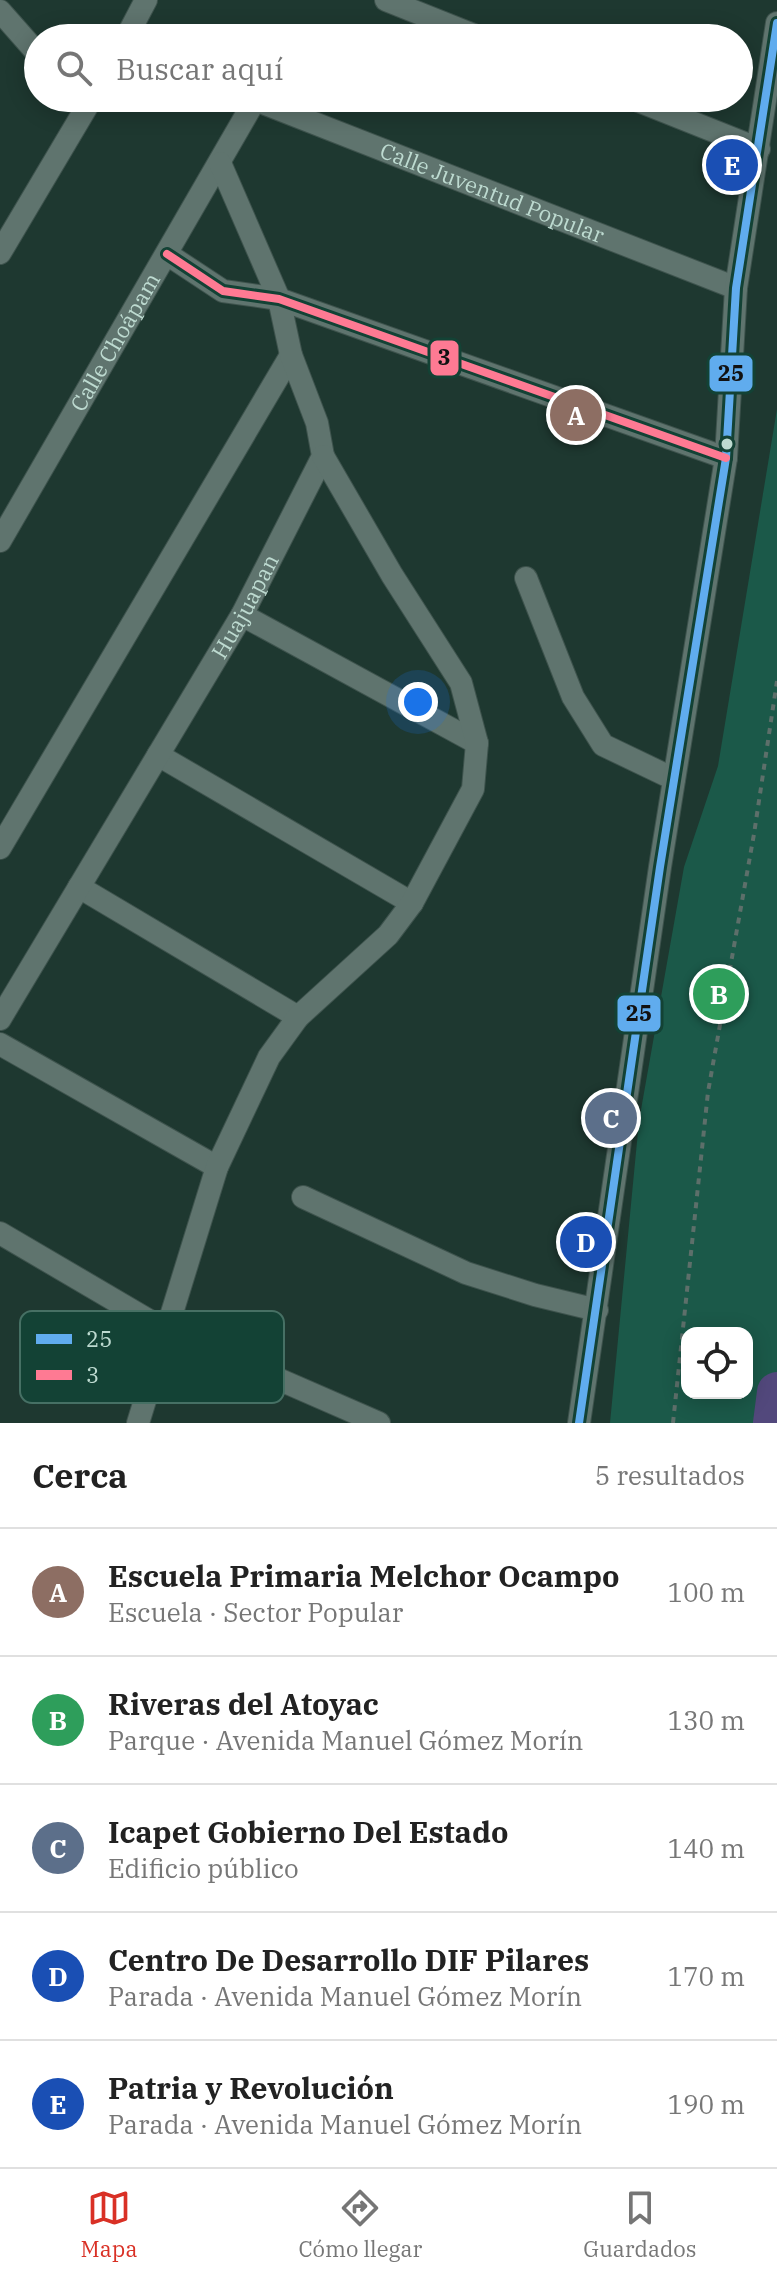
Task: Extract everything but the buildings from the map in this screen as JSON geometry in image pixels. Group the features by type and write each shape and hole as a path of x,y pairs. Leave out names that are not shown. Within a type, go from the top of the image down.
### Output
{"street":[{"path":"133,24 146,0"},
{"path":"386,0 446,24"},
{"path":"0,11 24,38"},
{"path":"579,1423 674,779 726,458 736,288 777,23"},
{"path":"0,253 79,112"},
{"name":"Calle Choápam","path":"0,541 220,163 246,112"},
{"name":"Calle Juventud Popular","path":"285,112 736,288"},
{"path":"666,112 759,149"},
{"path":"173,1311 217,1167 269,1057 298,1017 388,935 412,903 473,789 477,743 461,683 392,575 323,456 317,423 291,355 279,299 220,163"},
{"path":"167,254 223,291 279,299 726,458"},
{"path":"0,848 291,355"},
{"name":"Huajuapan","path":"0,1019 242,615 323,456"},
{"path":"526,578 573,697 603,745 674,779"},
{"path":"242,615 477,743"},
{"path":"158,755 412,903"},
{"path":"79,887 298,1017"},
{"path":"0,1044 217,1167"},
{"path":"303,1197 466,1273 535,1295 597,1310"},
{"path":"0,1233 133,1311"},
{"path":"284,1382 379,1423"},
{"path":"559,1423 583,1391"},
{"path":"138,1423 144,1403"}],"path":[{"path":"673,1423 708,1092 754,834 777,681"}],"green space":[{"path":"777,409 777,1423 610,1423 639,1121 684,867 718,766"}],"waterway":[{"path":"773,1423 777,1392"}],"transit line":[{"name":"25","path":"579,1423 660,867 726,458 736,288 777,23"},
{"name":"3","path":"167,254 223,291 279,299 726,458"}],"place":[{"name":"Patria y Revolución","path":"732,165"},
{"name":"Escuela Primaria Melchor Ocampo","path":"576,415"},
{"name":"Riveras del Atoyac","path":"719,994"},
{"name":"Icapet Gobierno Del Estado","path":"611,1118"},
{"name":"Centro De Desarrollo DIF Pilares","path":"586,1242"}]}
